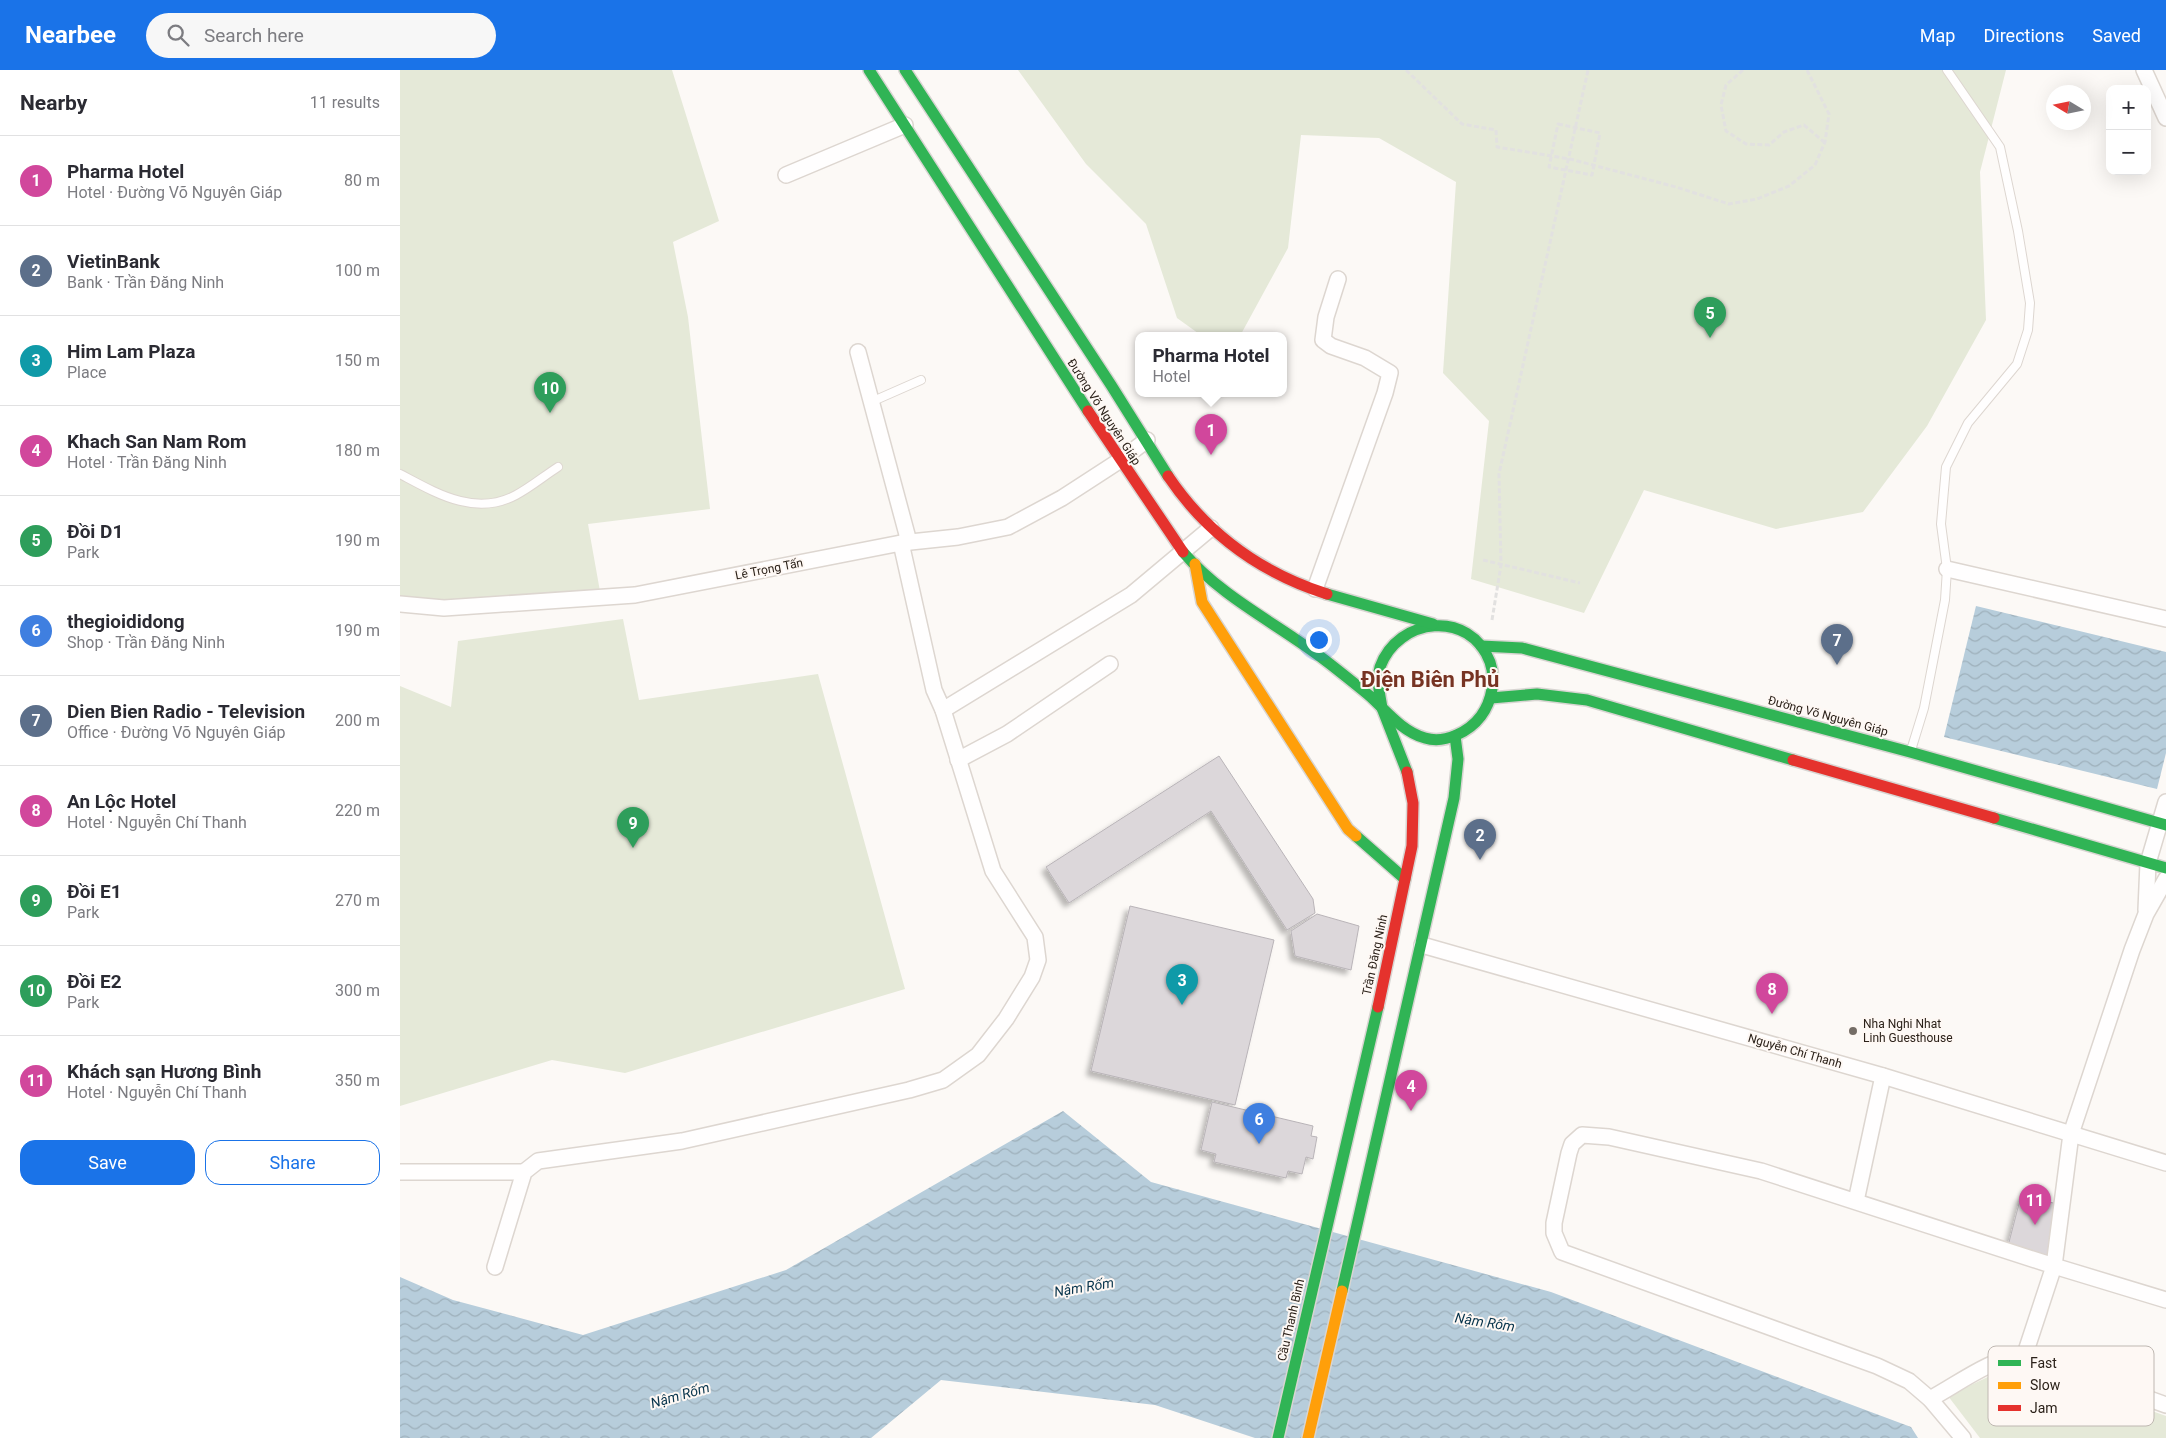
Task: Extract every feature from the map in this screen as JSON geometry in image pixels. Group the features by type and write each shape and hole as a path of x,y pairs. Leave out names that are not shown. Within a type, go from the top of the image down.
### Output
{"main road":[{"name":"Đường Võ Nguyên Giáp","path":"869,70 1119,461 1184,553 1264,620 1334,666 1382,708"},
{"name":"Đường Võ Nguyên Giáp","path":"905,70 1147,440 1179,494 1211,528 1220,537 1272,573 1353,602 1433,624"},
{"path":"1195,564 1202,602 1348,829 1405,879"},
{"path":"1433,624 1451,626 1468,634 1481,646 1490,662 1493,680 1490,698 1482,715 1470,727 1455,736 1438,739 1421,738 1405,731 1382,708 1378,687 1380,668 1387,651 1399,637 1415,628 1433,624"},
{"name":"Đường Võ Nguyên Giáp","path":"1481,646 1522,648 1684,693 1910,752 2163,825"},
{"path":"1490,698 1537,694 1588,700 2166,868"},
{"name":"Trần Đăng Ninh","path":"1308,1438 1360,1213 1408,941 1405,879 1414,817 1406,767 1382,708"},
{"name":"Trần Đăng Ninh","path":"1332,1209 1408,941 1454,798 1458,759 1455,736"},
{"name":"Cầu Thanh Bình","path":"1278,1438 1332,1209"}],"street":[{"path":"2144,70 2166,118"},
{"path":"786,175 905,125"},
{"path":"1315,588 1382,402 1390,373 1365,358 1331,346 1323,340 1326,317 1338,279"},
{"path":"400,1172 524,1172 538,1162 548,1159 682,1141 909,1090 943,1080 978,1055 1006,1019 1032,977 1038,960 1035,937 993,871 943,710 934,690 905,542 858,352"},
{"name":"Lê Trọng Tấn","path":"400,604 444,608 518,605 635,595 905,542 958,537 1008,526 1062,498 1119,461 1147,440"},
{"path":"943,710 1132,595 1184,553 1211,528"},
{"path":"1947,569 2166,619"},
{"path":"958,760 1007,734 1110,664"},
{"path":"2146,914 2148,863 2163,825 2166,802"},
{"path":"2028,1346 2054,1266 2071,1134 2146,914 2166,879"},
{"name":"Nguyễn Chí Thanh","path":"1408,941 1883,1076 2166,1162"},
{"path":"1856,1201 1883,1076"},
{"path":"1963,1438 1930,1399 1910,1380 1877,1366 1562,1252 1554,1234 1554,1223 1572,1144 1582,1135 1609,1136 1762,1171 2054,1266 2166,1300"},
{"path":"495,1267 524,1172"},
{"path":"1930,1399 1988,1365"},
{"path":"2154,1401 2166,1405"}],"lane":[{"path":"1910,752 1924,708 1945,600 1947,569 1941,524 1946,466 1968,422 2017,364 2028,330 2030,303 2018,232 2000,147 1947,70"},
{"path":"871,402 921,380"},
{"path":"400,474 454,501 486,504 516,496 558,467"}],"path":[{"path":"1406,70 1462,124 1496,130 1497,147 1570,159 1676,187 1729,204 1757,199 1789,186 1815,165 1825,142 1829,114 1807,70"},
{"path":"1492,620 1501,565 1500,474 1568,170 1575,127 1588,70"},
{"path":"1743,70 1726,85 1721,105 1726,131 1746,144 1769,145 1784,132 1804,125 1825,142"},
{"path":"1558,124 1600,133 1592,175 1568,170 1549,166 1558,124"},
{"path":"1483,560 1580,583"}],"green space":[{"path":"400,70 672,70 719,221 673,242 688,317 710,509 588,524 601,597 444,608 400,596"},
{"path":"1018,70 2006,70 1980,172 1986,320 1927,426 1863,512 1776,529 1644,490 1584,613 1471,579 1489,421 1443,373 1456,182 1379,138 1301,135 1288,248 1242,332 1196,332 1177,318 1146,224 1086,164"},
{"path":"623,619 639,700 818,674 905,989 625,1073 552,1060 400,1106 400,686 451,707 458,641"},
{"path":"1988,1377 1988,1426 2154,1426 2154,1412 2166,1416 2166,1438 1980,1438 1948,1396"}],"water":[{"path":"1976,606 2166,652 2166,753 2157,789 1944,737"},
{"name":"Nậm Rốm","path":"1063,1111 1151,1182 1551,1292 1911,1427 1918,1438 1255,1438 1155,1405 941,1380 871,1438 400,1438 400,1277 453,1300 583,1335 786,1270"}],"building":[{"path":"1219,756 1313,899 1315,913 1287,930 1211,811 1069,903 1046,867"},
{"path":"1130,906 1274,940 1235,1105 1091,1071"},
{"path":"1317,914 1359,926 1351,970 1295,956 1291,931"},
{"path":"1212,1102 1313,1126 1311,1136 1317,1137 1313,1159 1306,1157 1302,1174 1288,1171 1286,1178 1214,1162 1216,1154 1201,1150"},
{"path":"2021,1196 2058,1204 2051,1261 2008,1246"}],"traffic: fast":[{"path":"869,70 1088,411"},
{"path":"905,70 1111,385 1168,476"},
{"path":"1183,552 1216,584 1330,664 1371,697 1377,703 1383,709 1389,715 1402,726 1425,738 1448,738 1463,732 1476,722 1485,710 1492,690 1493,676 1490,662 1480,645 1467,633 1451,627 1434,626 1417,629 1402,638 1389,650 1380,667 1378,682 1379,693 1380,698 1381,703 1382,708"},
{"path":"1327,594 1433,624"},
{"path":"1481,646 1522,648 1910,752 2166,825"},
{"path":"1491,698 1537,694 1587,700 1793,760"},
{"path":"1382,708 1407,772"},
{"path":"1342,1291 1454,798 1458,759 1455,736"},
{"path":"1994,818 2166,868"},
{"path":"1356,836 1405,879"},
{"path":"1278,1438 1378,1007"}],"traffic: slow":[{"path":"1195,564 1202,602 1348,829 1356,836"},
{"path":"1308,1438 1342,1291"}],"traffic: jam":[{"path":"1088,411 1183,552"},
{"path":"1168,476 1200,516 1237,549 1280,575 1327,594"},
{"path":"1793,760 1994,818"},
{"path":"1378,1007 1412,846 1413,803 1407,772"}],"place":[{"name":"Đồi D1","path":"1710,338"},
{"name":"Đồi E2","path":"550,413"},
{"name":"Pharma Hotel","path":"1211,455"},
{"name":"Dien Bien Radio - Television","path":"1837,665"},
{"name":"Đồi E1","path":"633,848"},
{"name":"VietinBank","path":"1480,860"},
{"name":"Him Lam Plaza","path":"1182,1005"},
{"name":"An Lộc Hotel","path":"1772,1014"},
{"name":"Nha Nghi Nhat Linh Guesthouse","path":"1853,1031"},
{"name":"Khach San Nam Rom","path":"1411,1111"},
{"name":"thegioididong","path":"1259,1144"},
{"name":"Khách sạn Hương Bình","path":"2035,1225"}],"district":[{"name":"Điện Biên Phủ","path":"1430,679"}]}
